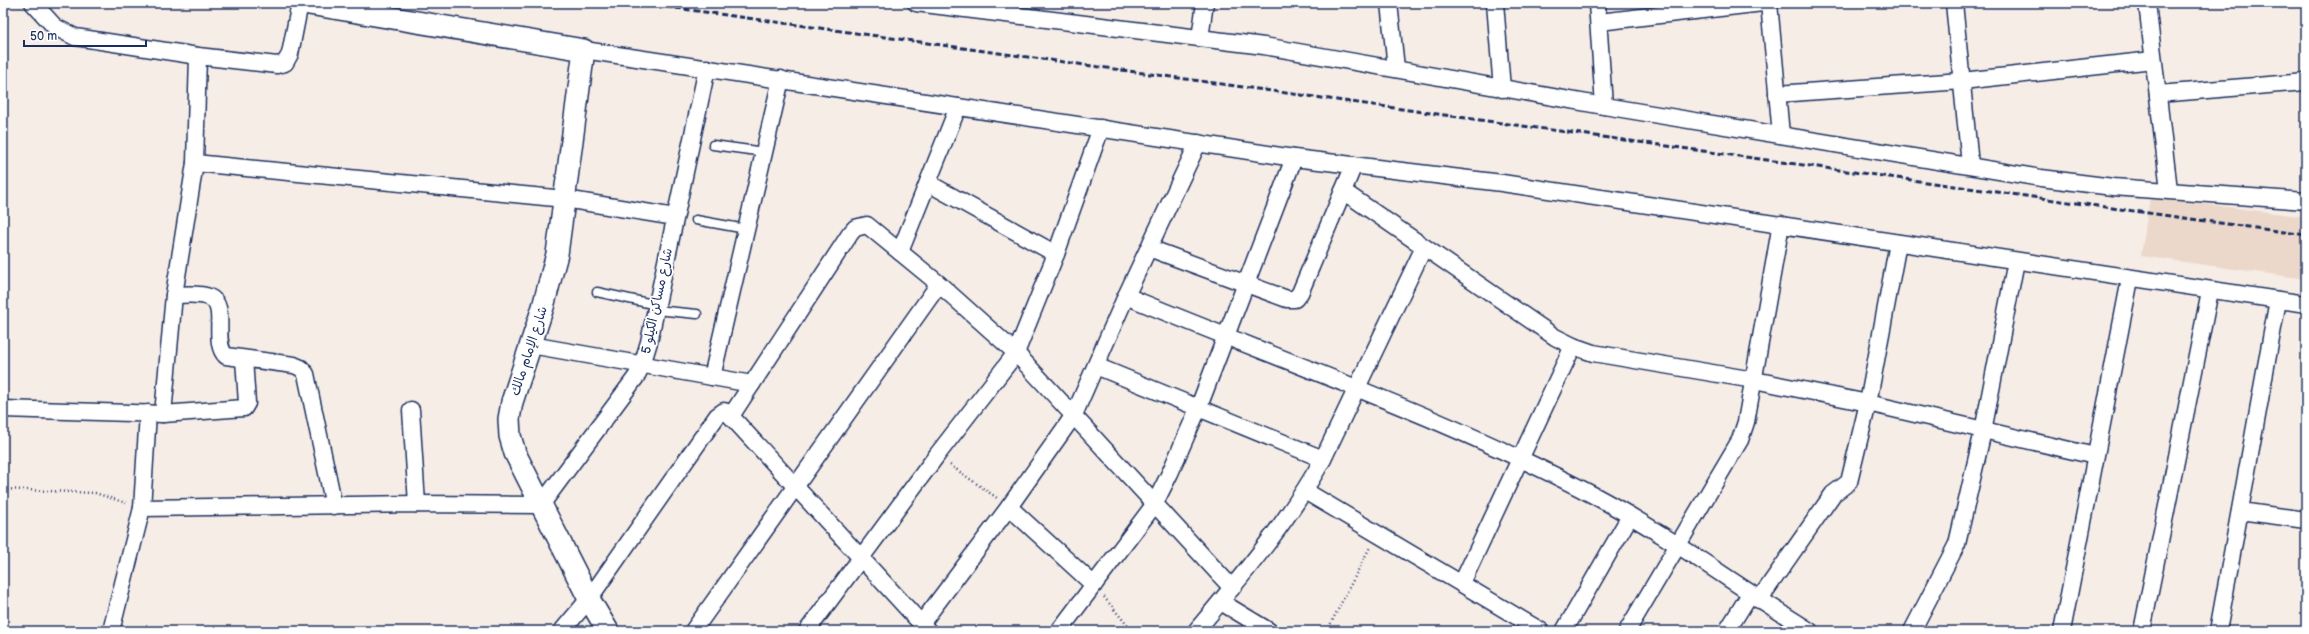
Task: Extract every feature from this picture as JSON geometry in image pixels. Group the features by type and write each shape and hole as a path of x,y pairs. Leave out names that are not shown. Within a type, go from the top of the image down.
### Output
{"street":[{"path":"33,3 55,28 75,37 198,56 277,65 285,63 290,54 300,3"},
{"path":"304,3 584,50 1294,158 1502,183 1781,224 2016,262 2306,304"},
{"path":"916,3 975,7 1264,46 1396,68 1604,106 2049,179 2113,187 2306,201"},
{"path":"1200,38 1205,3"},
{"path":"1389,3 1396,68"},
{"path":"1495,3 1502,88"},
{"path":"1597,3 1604,106"},
{"path":"1599,22 1763,3"},
{"path":"1769,3 1781,135"},
{"path":"1954,3 1970,165"},
{"path":"2147,3 2169,190"},
{"name":"شارع الإمام مالك","path":"584,50 565,199 552,274 512,402 509,419 510,436 515,453 588,599 608,631"},
{"path":"111,631 142,508 155,413 195,163 198,56"},
{"path":"1777,94 1962,81 2154,60"},
{"name":"شارع مساكن الكيلو 5","path":"541,505 636,377 642,365 656,307 707,68"},
{"path":"712,377 781,80"},
{"path":"2158,94 2306,82"},
{"path":"900,252 958,107"},
{"path":"807,631 937,455 1016,353 1056,254 1100,128"},
{"path":"562,631 588,599 717,416 724,411 731,416 924,627 1074,415 1126,296 1198,143"},
{"path":"1059,631 1154,505 1170,473 1198,409 1224,337 1294,158"},
{"path":"195,163 565,199 675,217"},
{"path":"1149,248 1287,299 1295,300 1298,297 1354,165"},
{"path":"928,183 1056,254"},
{"path":"1343,191 1555,337 1573,346 1593,352 1754,380 1868,403 2095,456"},
{"path":"1627,631 1740,440 1746,422 1754,380 1781,224"},
{"path":"731,416 855,228 867,225 939,284 1016,353 1074,415 1154,505 1232,588"},
{"path":"1727,631 1755,597 1833,494 1849,482 1868,403 1898,243"},
{"path":"1196,631 1273,537 1305,491 1323,459 1424,247"},
{"path":"1912,631 1957,544 1983,431 2016,262"},
{"path":"2062,631 2130,279"},
{"path":"693,631 939,284"},
{"path":"2142,631 2210,290"},
{"path":"174,295 202,296 214,300 218,306 222,351 226,356 294,365 301,368 306,374 334,506"},
{"path":"1126,296 1224,337 1356,389 1477,440 1594,496 1677,545 1755,597 1810,631"},
{"path":"2218,631 2278,300"},
{"path":"531,345 752,384"},
{"path":"1462,583 1573,346"},
{"path":"3,409 155,413 244,408 247,401 244,359"},
{"path":"1096,366 1323,459"},
{"path":"411,410 417,504"},
{"path":"1305,491 1462,583 1537,630"},
{"path":"142,508 417,504 541,505"},
{"path":"1009,507 1094,585"},
{"path":"2240,512 2306,520"},
{"path":"1564,631 1630,516"},
{"path":"1221,602 1269,631"}],"lane":[{"path":"713,145 764,152"},
{"path":"696,220 746,229"},
{"path":"597,292 656,307 697,314"}],"path":[{"path":"937,455 1009,507"},
{"path":"3,489 95,493 142,508"},
{"path":"1327,631 1377,534"},
{"path":"1094,585 1132,631"}],"shaded area":[{"path":"2150,197 2306,217 2306,279 2141,256"}],"railway":[{"path":"640,3 2306,235"}]}
